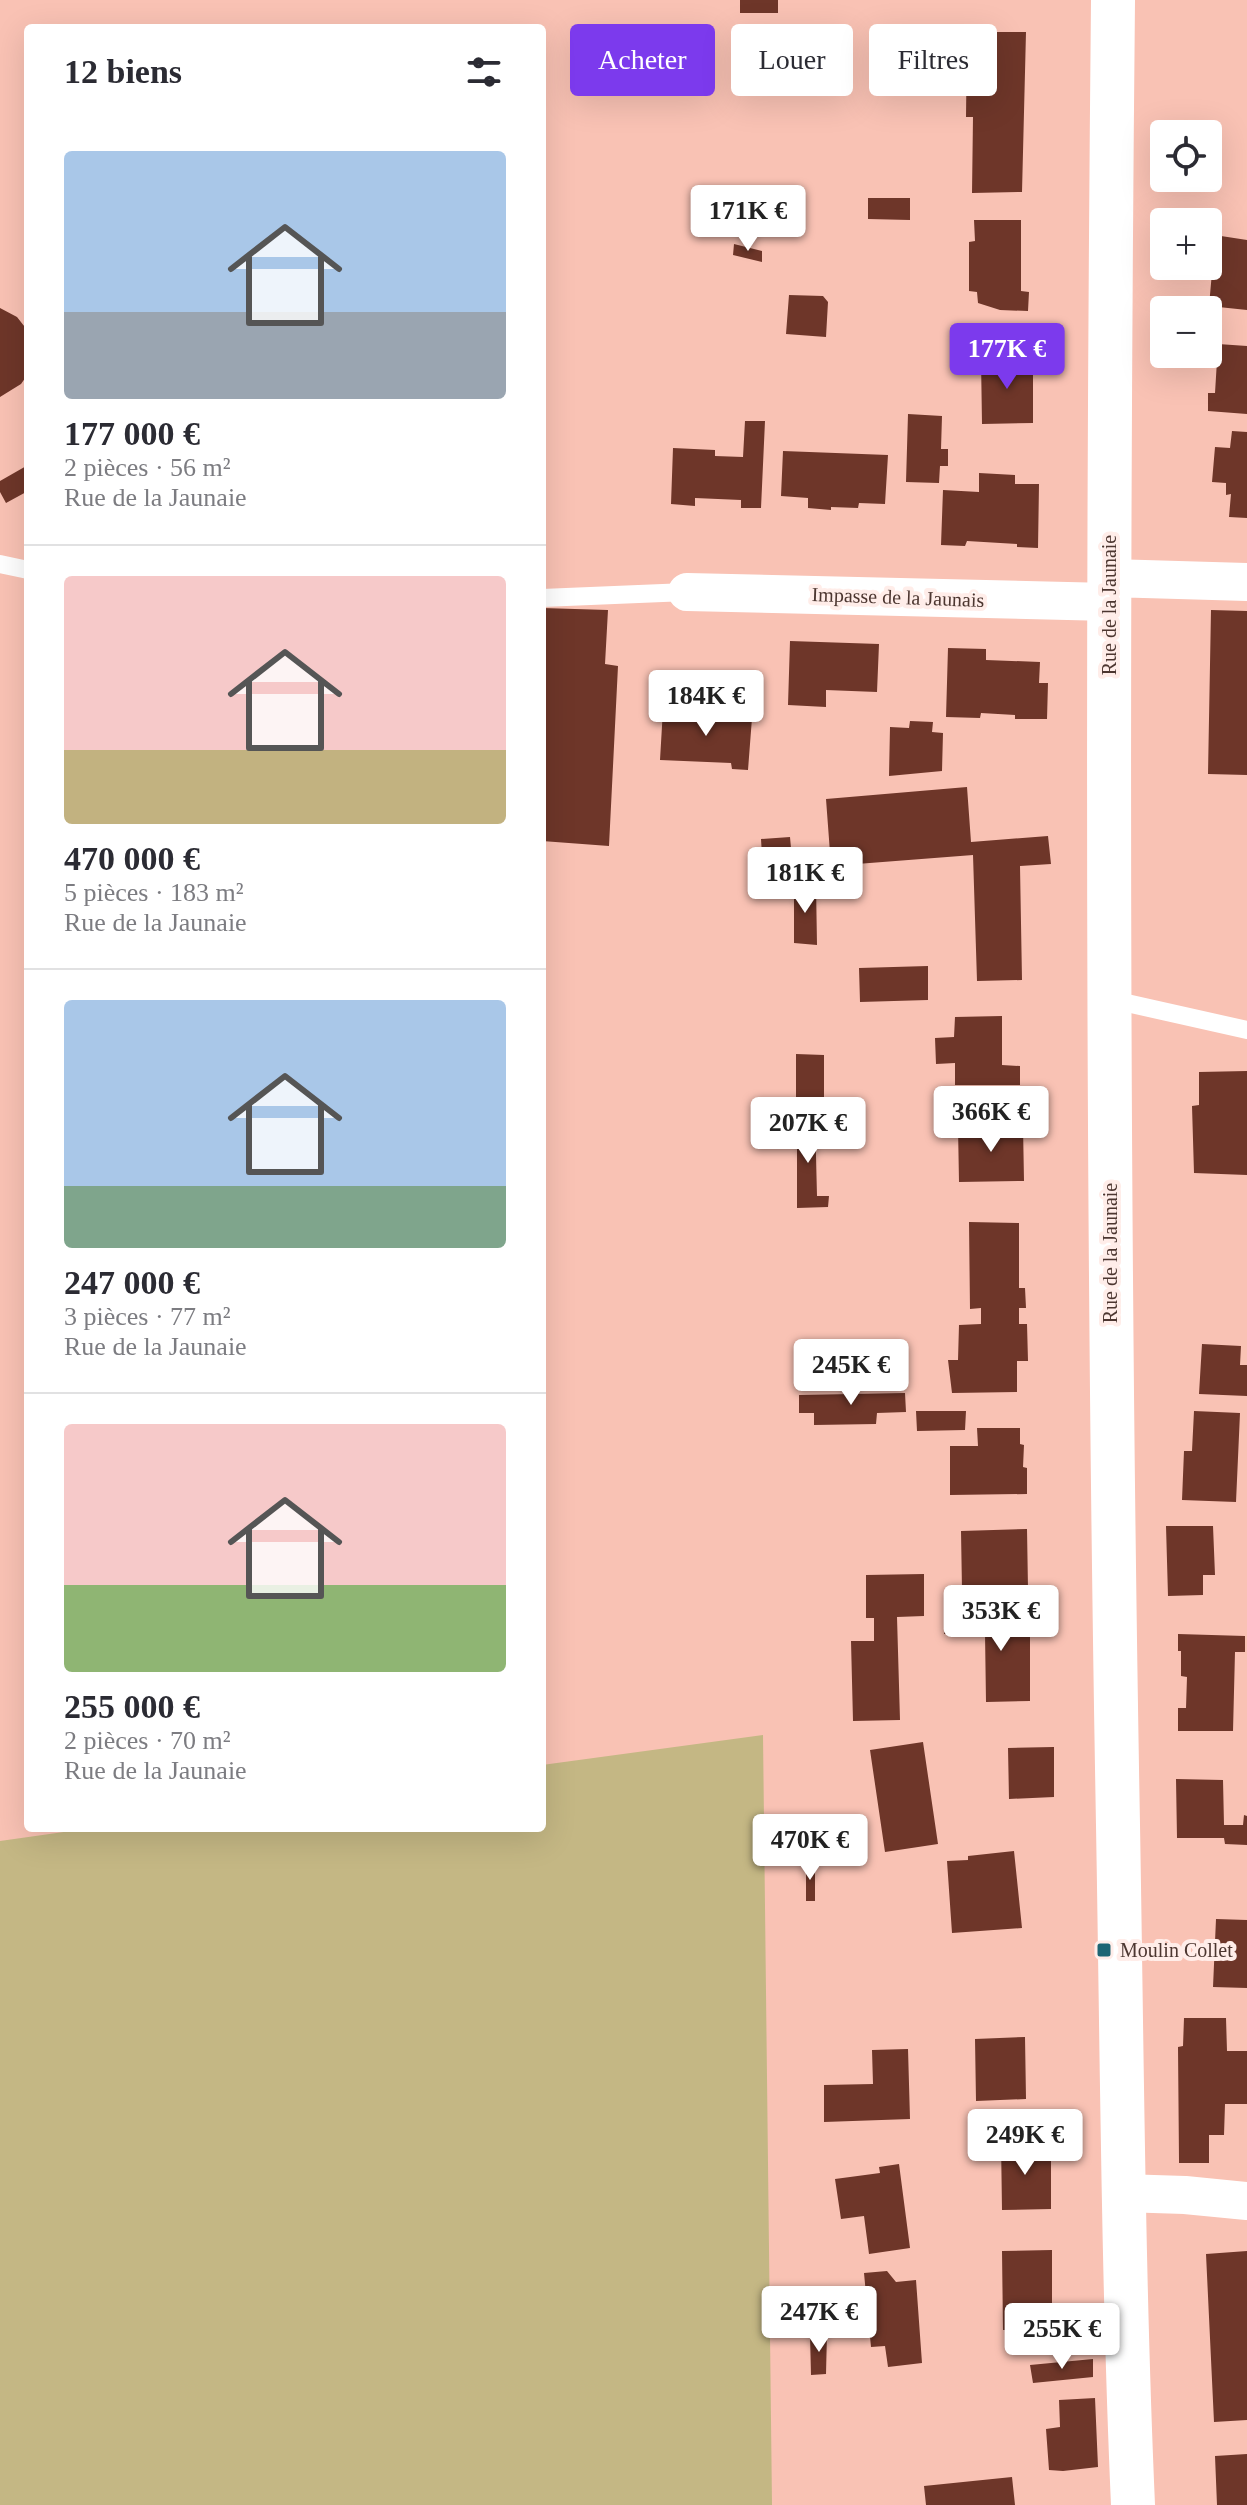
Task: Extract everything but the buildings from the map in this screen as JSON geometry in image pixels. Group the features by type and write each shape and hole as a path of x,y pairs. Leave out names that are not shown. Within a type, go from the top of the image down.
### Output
{"main road":[{"name":"Rue de la Jaunaie","path":"1113,0 1110,1383 1122,2193 1133,2505"}],"street":[{"name":"Impasse de la Jaunais","path":"687,592 1110,590 1247,582"},
{"path":"1122,2193 1247,2201"}],"lane":[{"path":"0,564 24,569"},
{"path":"546,598 687,592"},
{"path":"1109,999 1247,1030"}],"shaded area":[{"path":"763,1735 772,2505 0,2505 0,1841 64,1832 546,1832 546,1764"}],"place":[{"name":"Moulin Collet","path":"1104,1950"}]}
